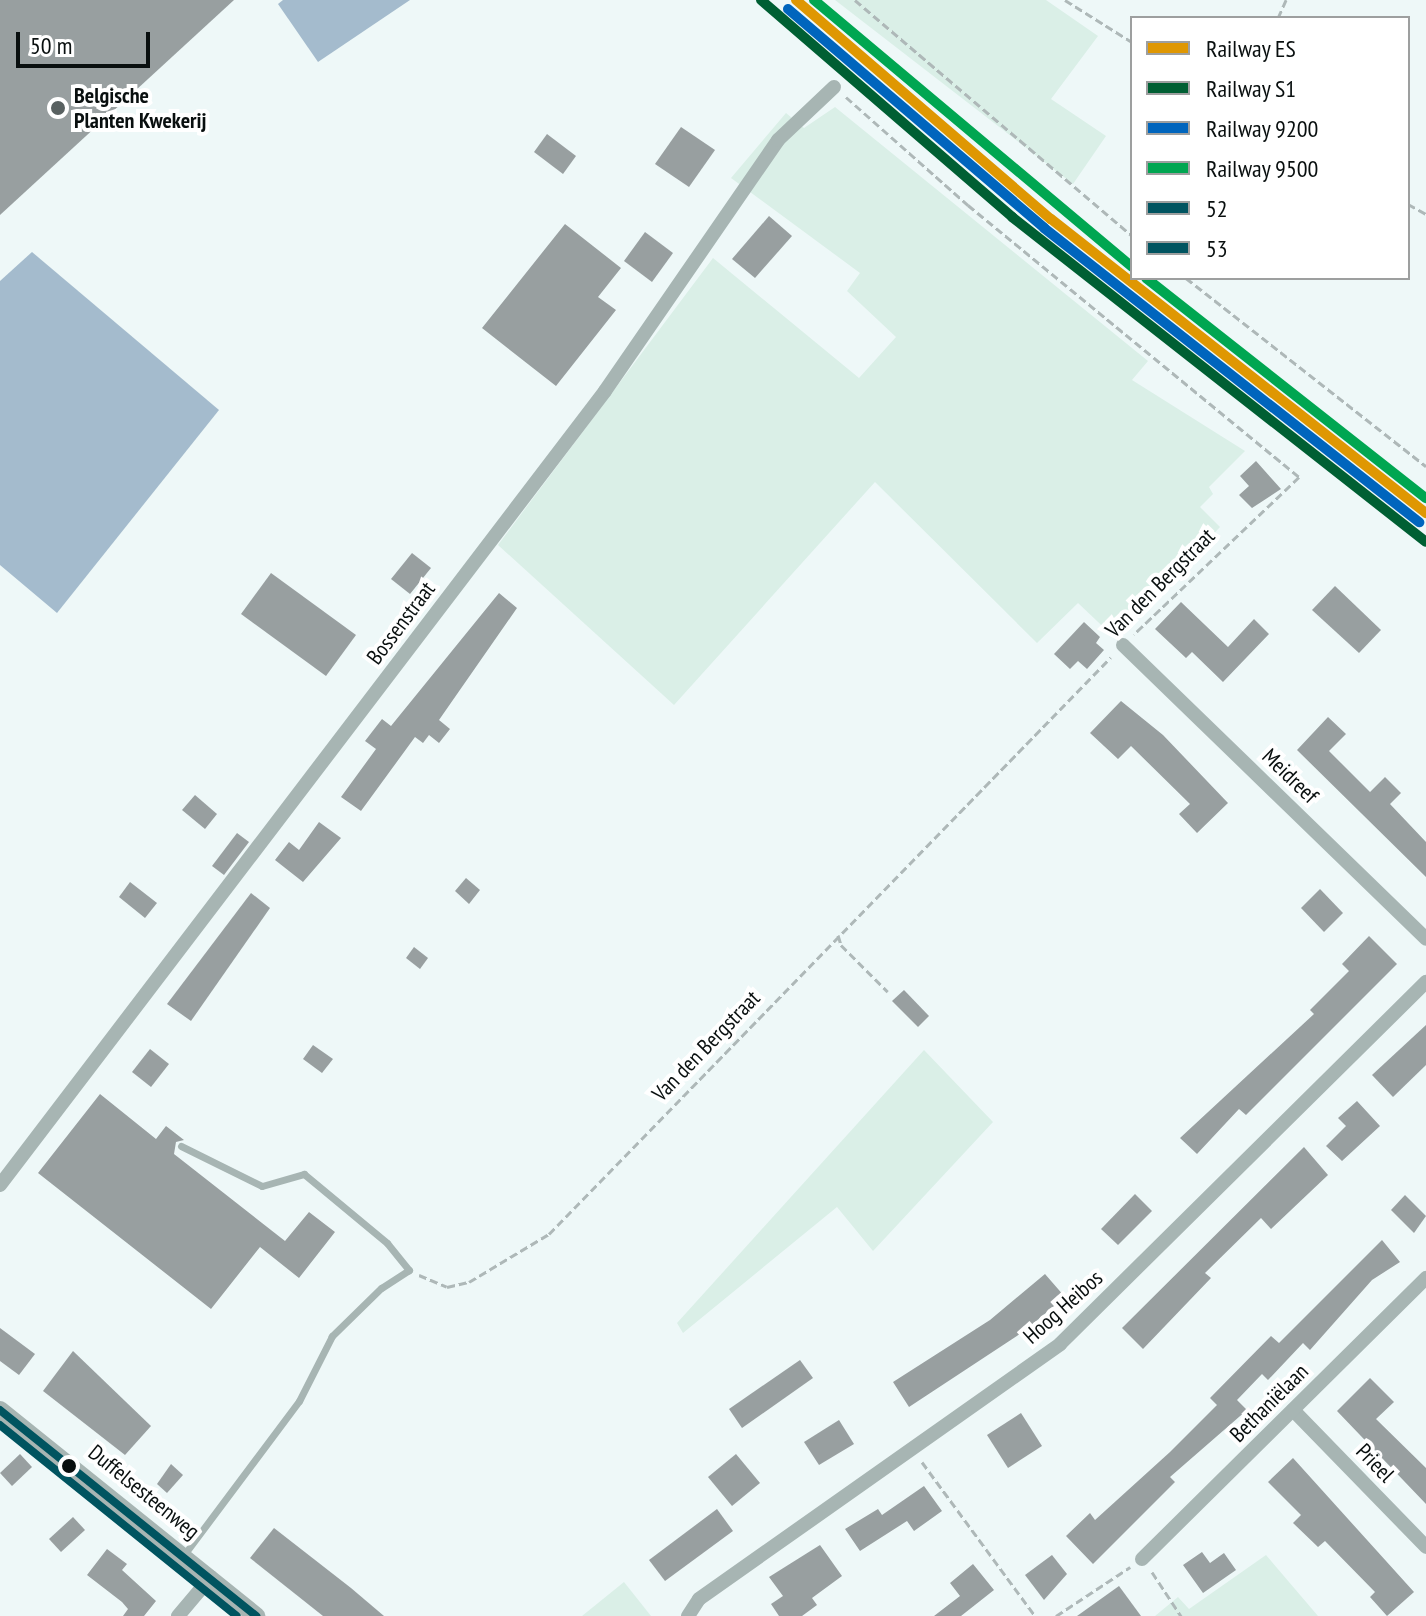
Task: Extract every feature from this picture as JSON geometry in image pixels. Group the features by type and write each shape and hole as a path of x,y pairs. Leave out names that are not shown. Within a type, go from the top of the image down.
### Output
{"street":[{"name":"Bossenstraat","path":"0,1185 605,391 778,140 834,87"},
{"name":"Meidreef","path":"1123,645 1426,939"},
{"name":"Hoog Heibos","path":"688,1616 699,1599 1060,1344 1426,982"},
{"name":"Bethaniëlaan","path":"1142,1559 1426,1278"},
{"name":"Duffelsesteenweg","path":"0,1410 256,1616"},
{"name":"Prieel","path":"1293,1410 1426,1547"},
{"path":"178,1616 211,1577"}],"lane":[{"path":"181,1146 262,1186 304,1174 387,1243 409,1270 381,1288 332,1336 299,1401 184,1555"}],"path":[{"path":"855,0 1130,234"},
{"path":"1065,0 1130,41"},
{"name":"Van den Bergstraat","path":"409,1270 447,1287 469,1282 549,1234 1123,645 1258,510 1299,477 968,205 834,87"},
{"path":"1189,280 1426,466"},
{"path":"838,935 841,945 888,992"},
{"path":"913,1449 1035,1616"},
{"path":"1056,1616 1142,1559 1181,1616"}],"green space":[{"path":"835,0 1046,0 1098,36 1051,99 1106,136 1073,184"},
{"path":"835,107 1148,361 1132,380 1245,451 1209,487 1213,494 1200,507 1220,527 1116,639 1078,603 1037,643 875,482 674,705 498,545 713,258 859,378 896,337 847,291 860,273 731,178 786,113 804,128"},
{"path":"924,1050 993,1122 873,1251 837,1207 683,1333 677,1323"},
{"path":"1266,1555 1318,1616 1155,1616 1178,1597 1189,1609"},
{"path":"624,1582 651,1616 582,1616"}],"water":[{"path":"283,0 410,0 318,62 278,4"},
{"path":"32,252 219,410 57,613 0,565 0,281"}],"building":[{"name":"Belgische Planten Kwekerij","path":"0,0 234,0 0,215"},
{"path":"681,127 715,150 689,187 655,164"},
{"path":"547,134 576,156 563,174 534,152"},
{"path":"769,216 792,236 755,278 732,259"},
{"path":"565,224 621,268 598,297 616,310 556,386 482,328"},
{"path":"645,232 673,253 652,282 624,261"},
{"path":"1256,461 1281,489 1252,508 1239,495 1249,486 1240,476"},
{"path":"412,553 431,568 410,594 391,579"},
{"path":"271,573 356,635 326,676 241,614"},
{"path":"1335,586 1381,630 1359,653 1312,610"},
{"path":"499,593 517,608 439,720 450,729 439,743 429,735 423,743 415,737 361,811 341,797 376,749 365,741 382,719 391,726"},
{"path":"1181,602 1228,647 1254,619 1269,634 1223,682 1192,652 1186,658 1155,629"},
{"path":"1084,622 1100,637 1096,643 1104,650 1087,669 1078,661 1070,669 1054,654"},
{"path":"1121,701 1163,735 1228,803 1197,833 1179,814 1190,804 1131,746 1118,759 1090,733"},
{"path":"1328,717 1346,734 1329,751 1370,792 1385,777 1401,793 1390,804 1426,842 1426,877 1297,750"},
{"path":"195,795 217,814 205,829 182,810"},
{"path":"319,822 341,838 303,882 275,860 289,842 299,850"},
{"path":"237,833 249,842 224,875 212,866"},
{"path":"466,878 480,890 469,904 455,891"},
{"path":"130,882 157,903 145,918 119,897"},
{"path":"1320,889 1343,913 1324,932 1301,908"},
{"path":"251,893 270,908 191,1021 167,1004"},
{"path":"1369,936 1397,964 1246,1115 1239,1109 1197,1154 1180,1138 1314,1014 1310,1010 1349,971 1342,964"},
{"path":"414,947 428,958 420,969 406,958"},
{"path":"904,990 929,1016 918,1027 892,1001"},
{"path":"1426,1025 1426,1065 1393,1097 1372,1075"},
{"path":"313,1045 333,1059 322,1073 303,1059"},
{"path":"150,1049 169,1064 151,1087 132,1072"},
{"path":"100,1094 156,1139 166,1126 184,1140 176,1142 174,1154 285,1241 309,1212 335,1232 299,1278 260,1247 211,1309 38,1173"},
{"path":"1357,1101 1380,1126 1342,1161 1326,1146 1346,1126 1338,1118"},
{"path":"1304,1147 1328,1175 1271,1229 1261,1218 1205,1273 1211,1278 1143,1349 1122,1328"},
{"path":"1135,1194 1152,1211 1118,1245 1101,1229"},
{"path":"1405,1195 1426,1216 1414,1233 1391,1210"},
{"path":"1382,1240 1400,1262 1372,1280 1310,1350 1303,1343 1268,1380 1262,1374 1237,1400 1247,1410 1170,1477 1175,1482 1093,1564 1066,1536 1090,1513 1095,1520 1170,1452 1217,1405 1210,1398 1271,1336 1279,1343"},
{"path":"1045,1274 1065,1297 1023,1332 909,1407 893,1382 990,1320"},
{"path":"0,1328 35,1354 19,1375 0,1361"},
{"path":"73,1351 151,1426 125,1455 43,1391"},
{"path":"800,1360 813,1378 742,1428 729,1409"},
{"path":"1370,1378 1394,1402 1376,1419 1426,1468 1426,1504 1337,1411"},
{"path":"1021,1413 1042,1446 1008,1468 987,1435"},
{"path":"839,1420 854,1444 819,1465 804,1442"},
{"path":"20,1454 32,1467 12,1486 0,1473"},
{"path":"736,1454 760,1483 732,1506 708,1477"},
{"path":"1293,1458 1414,1592 1387,1616 1370,1597 1375,1592 1325,1541 1318,1547 1293,1523 1301,1515 1268,1482"},
{"path":"171,1464 183,1475 167,1493 157,1484"},
{"path":"924,1486 942,1511 914,1531 907,1521 860,1551 845,1529 878,1509 882,1515"},
{"path":"717,1509 733,1531 665,1581 649,1560"},
{"path":"73,1517 85,1530 61,1552 49,1539"},
{"path":"274,1528 384,1616 323,1616 250,1558"},
{"path":"820,1545 842,1576 812,1598 817,1605 802,1616 779,1616 771,1604 783,1596 769,1577"},
{"path":"107,1549 127,1564 122,1570 156,1601 144,1616 123,1616 128,1609 122,1602 87,1575"},
{"path":"1202,1552 1210,1563 1224,1553 1236,1570 1203,1593 1183,1565"},
{"path":"1052,1555 1067,1574 1044,1600 1025,1575"},
{"path":"973,1564 994,1590 961,1616 934,1616 960,1596 950,1583"},
{"path":"1119,1586 1141,1616 1077,1616"}],"rail line":[{"name":"S1","path":"761,0 1012,217 1426,542"},
{"name":"ES","path":"796,0 1051,219 1426,513"},
{"name":"9500","path":"814,0 1130,265"},
{"name":"9200","path":"788,9 1044,228 1419,522"},
{"name":"9500","path":"1149,280 1426,498"}],"transit line":[{"name":"52","path":"0,1410 256,1616"},
{"name":"53","path":"0,1425 237,1616"}],"place":[{"name":"Belgische Planten Kwekerij","path":"58,108"}]}
